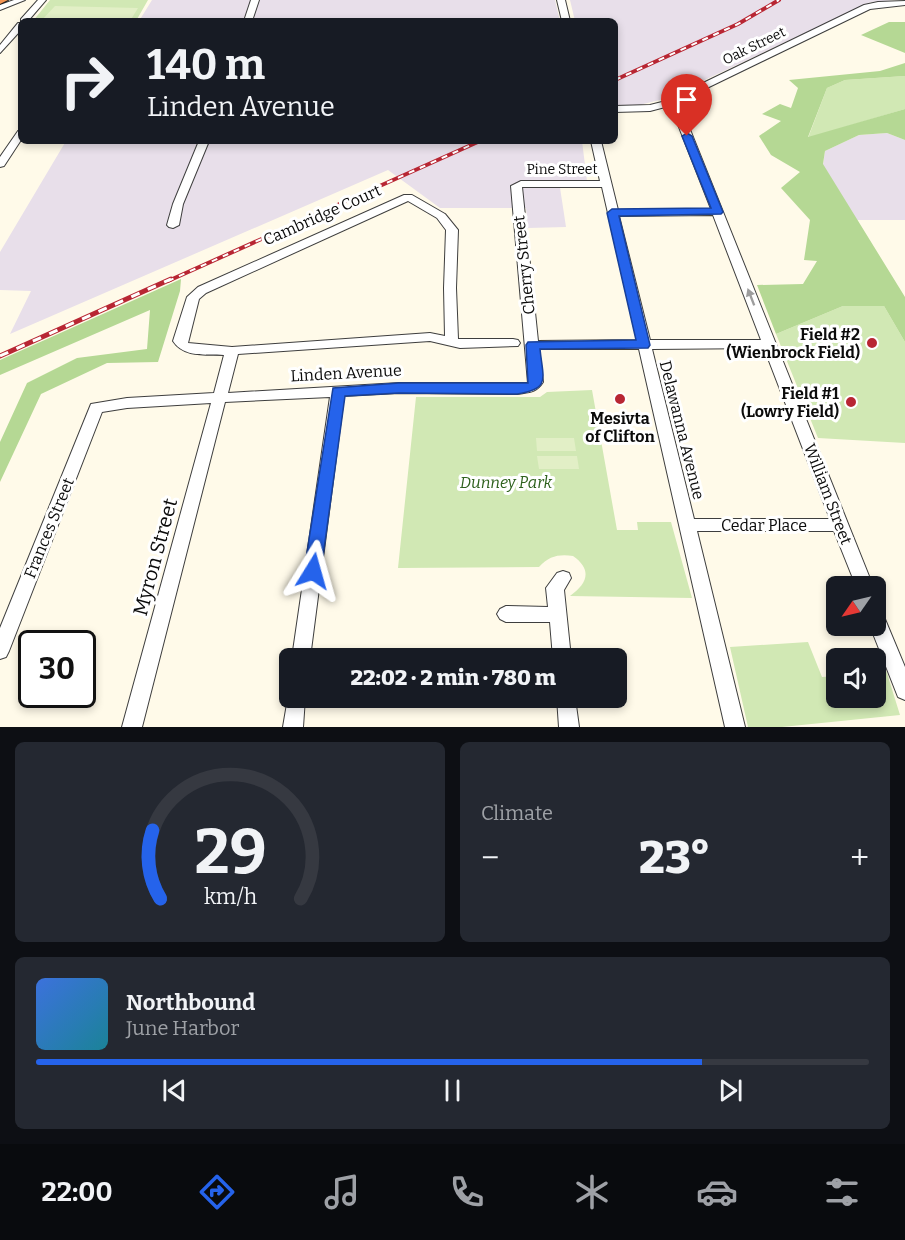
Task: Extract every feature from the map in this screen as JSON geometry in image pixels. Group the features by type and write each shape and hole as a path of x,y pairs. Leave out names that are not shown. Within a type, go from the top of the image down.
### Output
{"street":[{"path":"0,8 21,0"},
{"path":"27,18 42,0"},
{"path":"249,18 255,0"},
{"path":"561,0 565,18"},
{"name":"Oak Street","path":"618,109 650,108 671,102 867,7 905,1"},
{"path":"0,50 18,28"},
{"path":"10,37 18,37"},
{"name":"William Street","path":"671,102 680,117 860,576"},
{"path":"0,139 18,137"},
{"path":"0,164 18,140"},
{"path":"173,225 178,204 203,144"},
{"name":"Delawanna Avenue","path":"597,144 735,727"},
{"name":"Pine Street","path":"517,185 606,184"},
{"name":"Cherry Street","path":"517,185 533,345"},
{"name":"Cambridge Court","path":"452,340 450,288 452,230 441,216 408,197 196,294 193,297 180,341 183,346 196,350 232,351 430,337 452,340 460,344 513,343"},
{"path":"612,213 717,212"},
{"path":"533,345 769,344"},
{"name":"Linden Avenue","path":"98,406 399,388 517,389 532,387 536,382 533,345"},
{"path":"218,398 232,351"},
{"path":"303,648 338,392"},
{"name":"Myron Street","path":"132,727 218,398"},
{"name":"Frances Street","path":"0,651 94,411 98,406"},
{"name":"Cedar Place","path":"687,525 840,525"},
{"path":"561,648 555,588 563,578"},
{"path":"506,614 558,615"},
{"path":"883,636 905,691"},
{"path":"292,727 295,708"},
{"path":"567,708 569,727"}],"shaded area":[{"path":"152,0 555,0 559,18 141,18"},
{"path":"570,0 897,0 871,2 664,99 635,106 618,106 618,18 574,18"},
{"path":"887,133 905,140 905,220 857,220 823,165 825,151 859,135"},
{"path":"64,144 582,144 587,181 559,181 566,227 528,228 526,208 440,208 388,170 10,334 31,291 0,290 0,252"}],"green space":[{"path":"50,0 148,0 138,18 35,18"},
{"path":"55,6 138,8 132,18 44,18"},
{"path":"889,22 905,22 905,53 861,35"},
{"path":"905,63 905,76 845,80 827,88 808,137 905,109 905,140 887,133 859,135 825,151 823,164 905,297 905,342 884,306 843,306 776,334 757,285 803,284 817,261 804,260 810,220 781,188 800,172 771,155 759,136 781,121 762,114 780,104 791,108 798,88 789,80 880,71"},
{"path":"905,76 905,109 808,138 827,88 845,80"},
{"path":"181,279 180,291 158,362 107,363 41,394 0,482 0,442 27,383 77,358 147,349 150,310 0,375 0,360"},
{"path":"843,306 884,306 905,342 905,443 818,438 776,334"},
{"name":"Dunney Park","path":"592,390 617,530 638,530 637,522 671,522 692,598 570,596 584,582 585,572 579,561 568,555 550,558 539,567 398,568 416,397 540,397 547,392"},
{"path":"536,438 574,438 576,451 537,451"},
{"path":"537,456 577,456 579,469 539,469"},
{"path":"808,642 822,677 826,677 826,708 886,708 886,670 900,715 782,727 748,727 730,647"}],"railway":[{"path":"618,79 738,24 779,0"},
{"path":"168,281 473,144"},
{"path":"0,356 171,279"}],"place":[{"name":"Field #2 (Wienbrock Field)","path":"872,343"},
{"name":"Mesivta of Clifton","path":"620,399"},
{"name":"Field #1 (Lowry Field)","path":"851,402"}],"route":[{"path":"313,571 338,392 399,388 517,389 532,387 536,382 533,345 643,345 612,213 717,212 687,136"}]}
